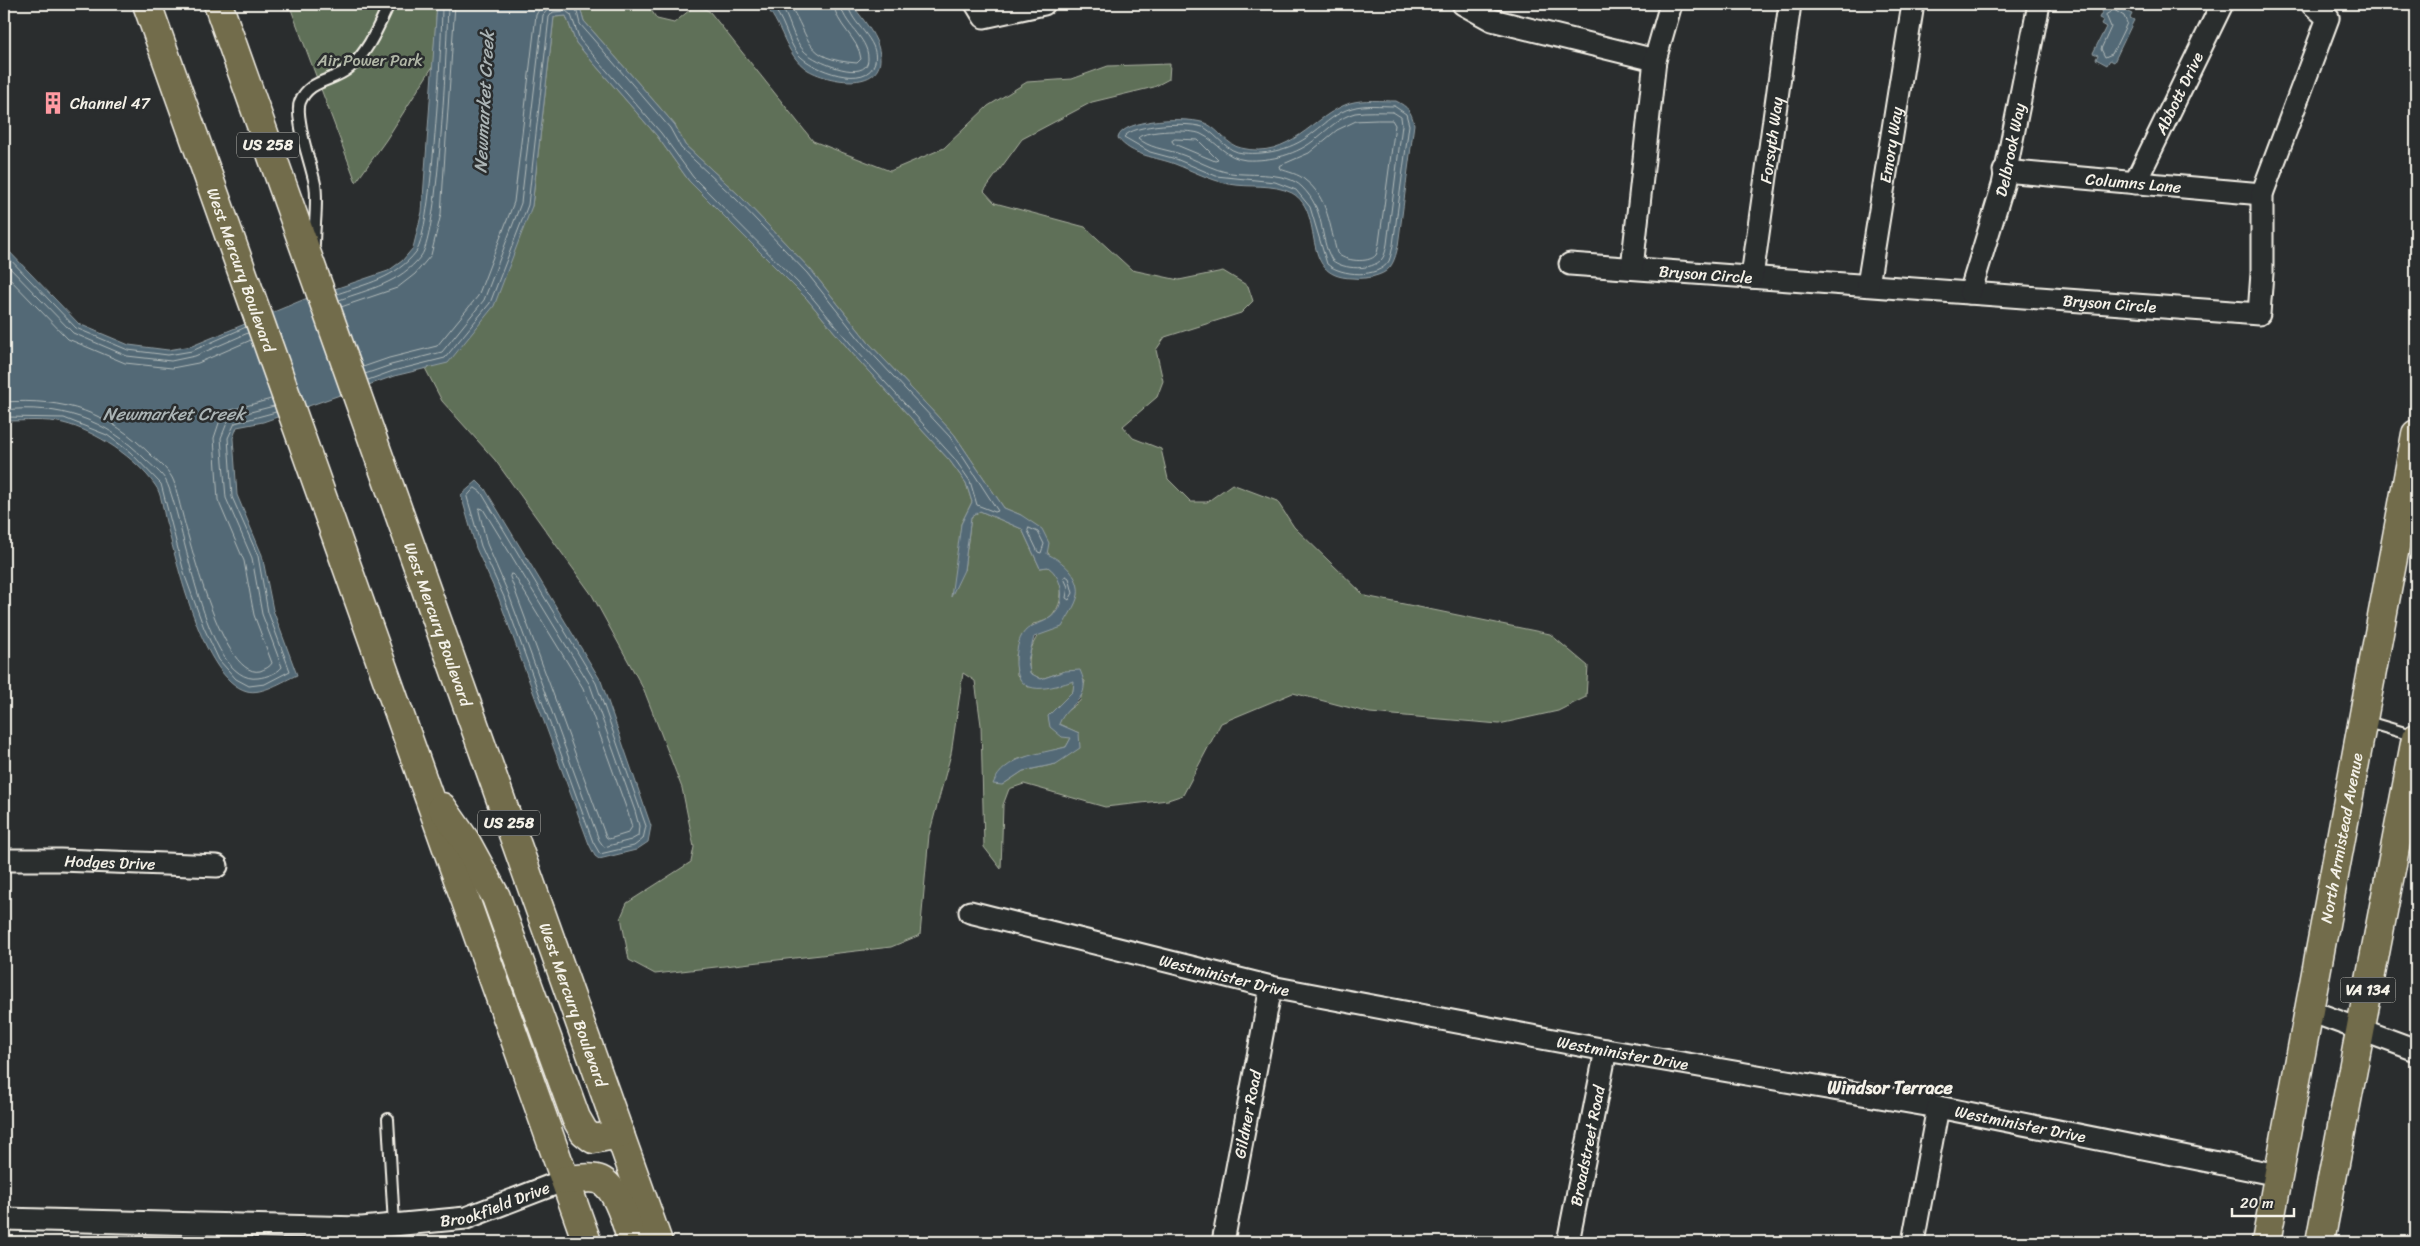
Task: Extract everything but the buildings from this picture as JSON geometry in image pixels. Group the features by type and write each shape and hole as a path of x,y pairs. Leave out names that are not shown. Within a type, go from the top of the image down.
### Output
{"main road":[{"path":"127,4 172,74"},
{"name":"West Mercury Boulevard","path":"147,4 257,309 587,1242"},
{"name":"West Mercury Boulevard","path":"218,4 658,1242"},
{"name":"North Armistead Avenue","path":"2266,1242 2416,434"},
{"name":"VA 134","path":"2320,1242 2416,737"},
{"path":"423,782 465,840 496,897 576,1118 584,1132 594,1139 620,1134"},
{"path":"565,1180 600,1180 610,1188 620,1205 632,1242"}],"street":[{"path":"976,4 984,17 1044,4"},
{"path":"1463,4 1496,12 1655,60"},
{"path":"1632,268 1655,60 1671,4"},
{"name":"Forsyth Way","path":"1752,277 1790,4"},
{"name":"Emory Way","path":"1868,286 1913,4"},
{"name":"Delbrook Way","path":"1970,293 2003,185 2004,171 2039,4"},
{"name":"Abbott Drive","path":"2135,183 2222,4"},
{"name":"Bryson Circle","path":"1570,264 2259,314 2262,273 2262,194 2328,18 2312,4"},
{"name":"Columns Lane","path":"2004,171 2262,194"},
{"name":"Hodges Drive","path":"4,860 60,860 217,866"},
{"name":"Westminister Drive","path":"970,912 1271,987 1606,1050 1938,1108 2278,1175"},
{"name":"Gildner Road","path":"1223,1242 1271,987"},
{"path":"2310,1010 2416,1050"},
{"name":"Broadstreet Road","path":"1568,1242 1606,1050"},
{"path":"1913,1242 1938,1108"},
{"name":"Brookfield Drive","path":"4,1219 362,1228 466,1218 565,1180"}],"lane":[{"path":"316,279 315,185 303,140 299,118 299,102 308,90 319,82 349,69 360,56 389,4"},
{"path":"2362,720 2416,737"},
{"path":"388,1119 394,1225"}],"green space":[{"name":"Air Power Park","path":"289,4 437,4 433,66 386,140 356,182"},
{"path":"579,4 647,4 657,19 674,23 697,4 710,12 813,141 890,171 944,148 988,106 1027,82 1072,79 1108,66 1170,64 1169,79 1154,87 1092,102 1022,139 984,191 995,203 1085,227 1132,270 1179,280 1223,271 1248,286 1253,301 1241,313 1165,337 1156,350 1163,381 1157,397 1123,426 1133,438 1161,449 1168,479 1191,502 1207,502 1232,484 1277,501 1294,527 1365,596 1550,634 1588,666 1586,697 1558,711 1499,724 1370,713 1293,693 1221,723 1183,795 1168,800 1105,807 1024,784 1009,789 1003,805 1001,869 984,847 981,725 975,681 963,673 951,754 929,835 920,935 891,947 655,974 629,960 621,917 627,903 691,862 694,847 682,788 644,690 592,595 495,460 442,401 425,368 448,362 532,206 554,17 566,16 576,43 657,136 689,181 807,299 851,352 950,461 966,483 972,502 961,524 964,570 971,517 980,511 1022,529 1040,568 1048,567 1058,577 1061,590 1059,604 1051,617 1033,624 1016,655 1017,675 1028,687 1075,680 1073,691 1048,716 1071,738 1066,747 1015,760 1002,785 1023,771 1056,764 1079,733 1058,724 1063,714 1080,701 1085,681 1065,671 1041,679 1030,673 1029,660 1031,648 1036,638 1051,620 1078,595 1021,515 1004,508 954,434 868,342 811,270 740,196 685,145 675,125 584,21"}],"water":[{"name":"Newmarket Creek","path":"437,4 579,4 584,21 675,125 685,145 740,196 811,270 868,342 954,434 1004,508 1021,515 1042,529 1049,543 1047,554 1059,560 1069,570 1077,582 1078,595 1062,627 1034,637 1028,660 1030,673 1041,679 1065,671 1080,670 1084,688 1082,695 1063,716 1059,724 1079,733 1080,748 1056,764 1023,771 1002,785 993,784 1005,767 1034,754 1066,747 1071,738 1062,737 1050,727 1048,716 1073,691 1074,681 1047,688 1030,687 1023,683 1018,676 1016,665 1020,638 1025,631 1048,619 1059,608 1062,593 1058,578 1048,567 1040,568 1022,529 980,511 971,517 964,570 951,597 961,524 972,502 966,483 950,461 851,352 807,299 689,181 657,136 576,43 566,16 554,17 532,206 494,306 448,363 394,376 263,422 237,427 233,438 237,495 262,555 273,610 297,675 279,684 253,692 247,691 231,682 217,665 204,643 194,617 159,493 155,485 137,465 102,439 76,427 63,423 42,421 7,421 4,423 4,246 79,324 129,345 168,350 192,346 305,299 388,271 402,261 413,248 422,212"},
{"path":"763,4 851,4 874,36 878,46 880,61 876,71 868,78 844,81 831,79 808,70 794,56 770,11"},
{"path":"2111,4 2132,14 2130,18 2134,20 2114,62 2110,60 2107,65 2096,59 2098,55 2093,53 2106,27 2101,24 2103,20 2099,18 2105,6 2109,8"},
{"path":"1396,101 1408,110 1414,124 1398,246 1394,260 1387,271 1365,278 1335,275 1324,267 1314,243 1308,215 1302,202 1292,193 1277,188 1229,184 1215,180 1130,149 1118,138 1122,131 1131,126 1158,120 1199,121 1207,124 1236,146 1258,150 1273,148 1287,142 1336,109 1350,103"},
{"path":"477,481 485,489 601,681 651,826 648,842 636,850 599,859 595,856 589,844 499,599 476,548 461,495"}],"place":[{"name":"Channel 47","path":"53,103"}],"district":[{"name":"Windsor Terrace","path":"1890,1088"}]}
